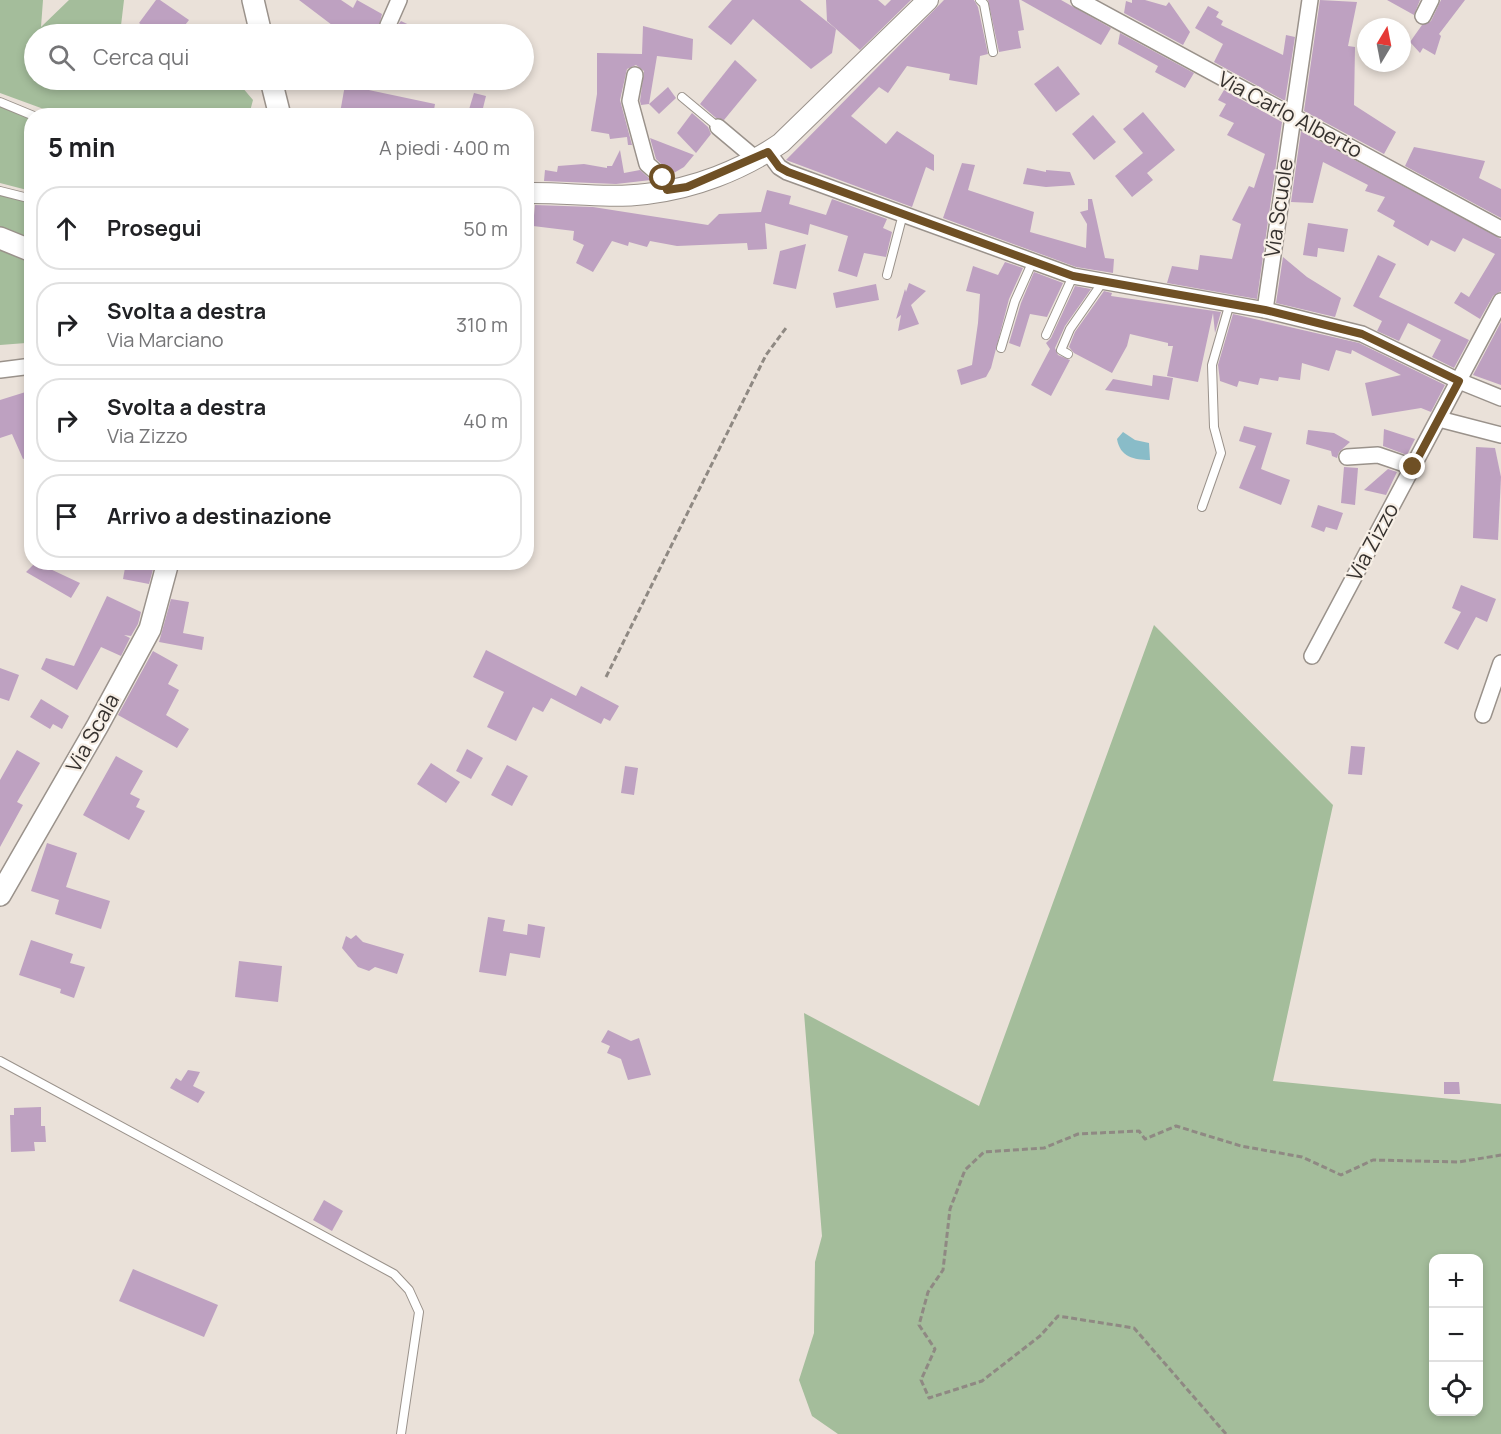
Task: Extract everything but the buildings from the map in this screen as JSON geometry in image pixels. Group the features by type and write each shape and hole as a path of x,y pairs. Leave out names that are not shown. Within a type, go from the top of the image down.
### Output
{"main road":[{"path":"253,0 259,24"},
{"path":"273,90 277,108"},
{"path":"0,238 24,248"},
{"name":"Via Scala","path":"0,895 98,725 150,629 166,570"}],"street":[{"path":"388,24 399,0"},
{"path":"534,193 622,195 667,190 687,187 768,159 928,0"},
{"name":"Via Carlo Alberto","path":"1079,0 1501,229"},
{"name":"Via Scuole","path":"1265,310 1310,0"},
{"path":"1423,16 1431,0"},
{"path":"635,75 630,101 647,164 663,178 667,190"},
{"path":"718,127 768,159 1032,263 1102,283 1230,303 1362,334 1459,381 1501,398"},
{"name":"Via Zizzo","path":"1312,656 1501,301"},
{"path":"0,370 24,367"},
{"path":"1439,419 1501,435"},
{"path":"1347,457 1378,455 1413,467"},
{"path":"1483,715 1501,663"}],"lane":[{"path":"980,0 984,4 993,52"},
{"path":"682,97 718,127"},
{"path":"0,102 24,112"},
{"path":"0,191 24,197"},
{"path":"887,275 903,214"},
{"path":"1001,348 1015,301 1032,263"},
{"path":"1046,335 1073,276"},
{"path":"1068,354 1061,350 1070,329 1102,283"},
{"path":"1202,507 1221,453 1214,427 1212,365 1230,303"},
{"path":"0,1061 394,1274 409,1290 419,1312 401,1434"}],"path":[{"path":"606,677 766,356 786,328"},
{"path":"1226,1434 1134,1328 1058,1316 1040,1336 982,1381 929,1398 921,1380 935,1349 919,1325 928,1292 943,1270 950,1209 965,1170 984,1152 1044,1148 1078,1134 1139,1131 1145,1139 1176,1126 1241,1146 1302,1157 1341,1176 1373,1160 1459,1162 1501,1155"}],"green space":[{"path":"0,0 43,0 41,24 24,24 24,90 244,90 253,100 251,108 41,108 0,93"},
{"path":"69,0 124,0 121,24 44,24"},
{"path":"0,106 24,115 24,189 0,183"},
{"path":"0,195 24,201 24,238 0,229"},
{"path":"0,250 24,259 24,343 0,345"},
{"path":"1154,625 1333,805 1273,1081 1501,1104 1501,1434 838,1434 812,1416 799,1380 814,1333 815,1262 822,1236 804,1013 979,1106"}],"water":[{"path":"1123,432 1135,440 1149,443 1150,460 1133,458 1121,450 1117,439"}],"route":[{"path":"663,178 667,190 687,187 730,171 768,152 779,167 788,172 1032,263 1073,276 1102,283 1265,310 1362,334 1459,381 1413,467"}]}
